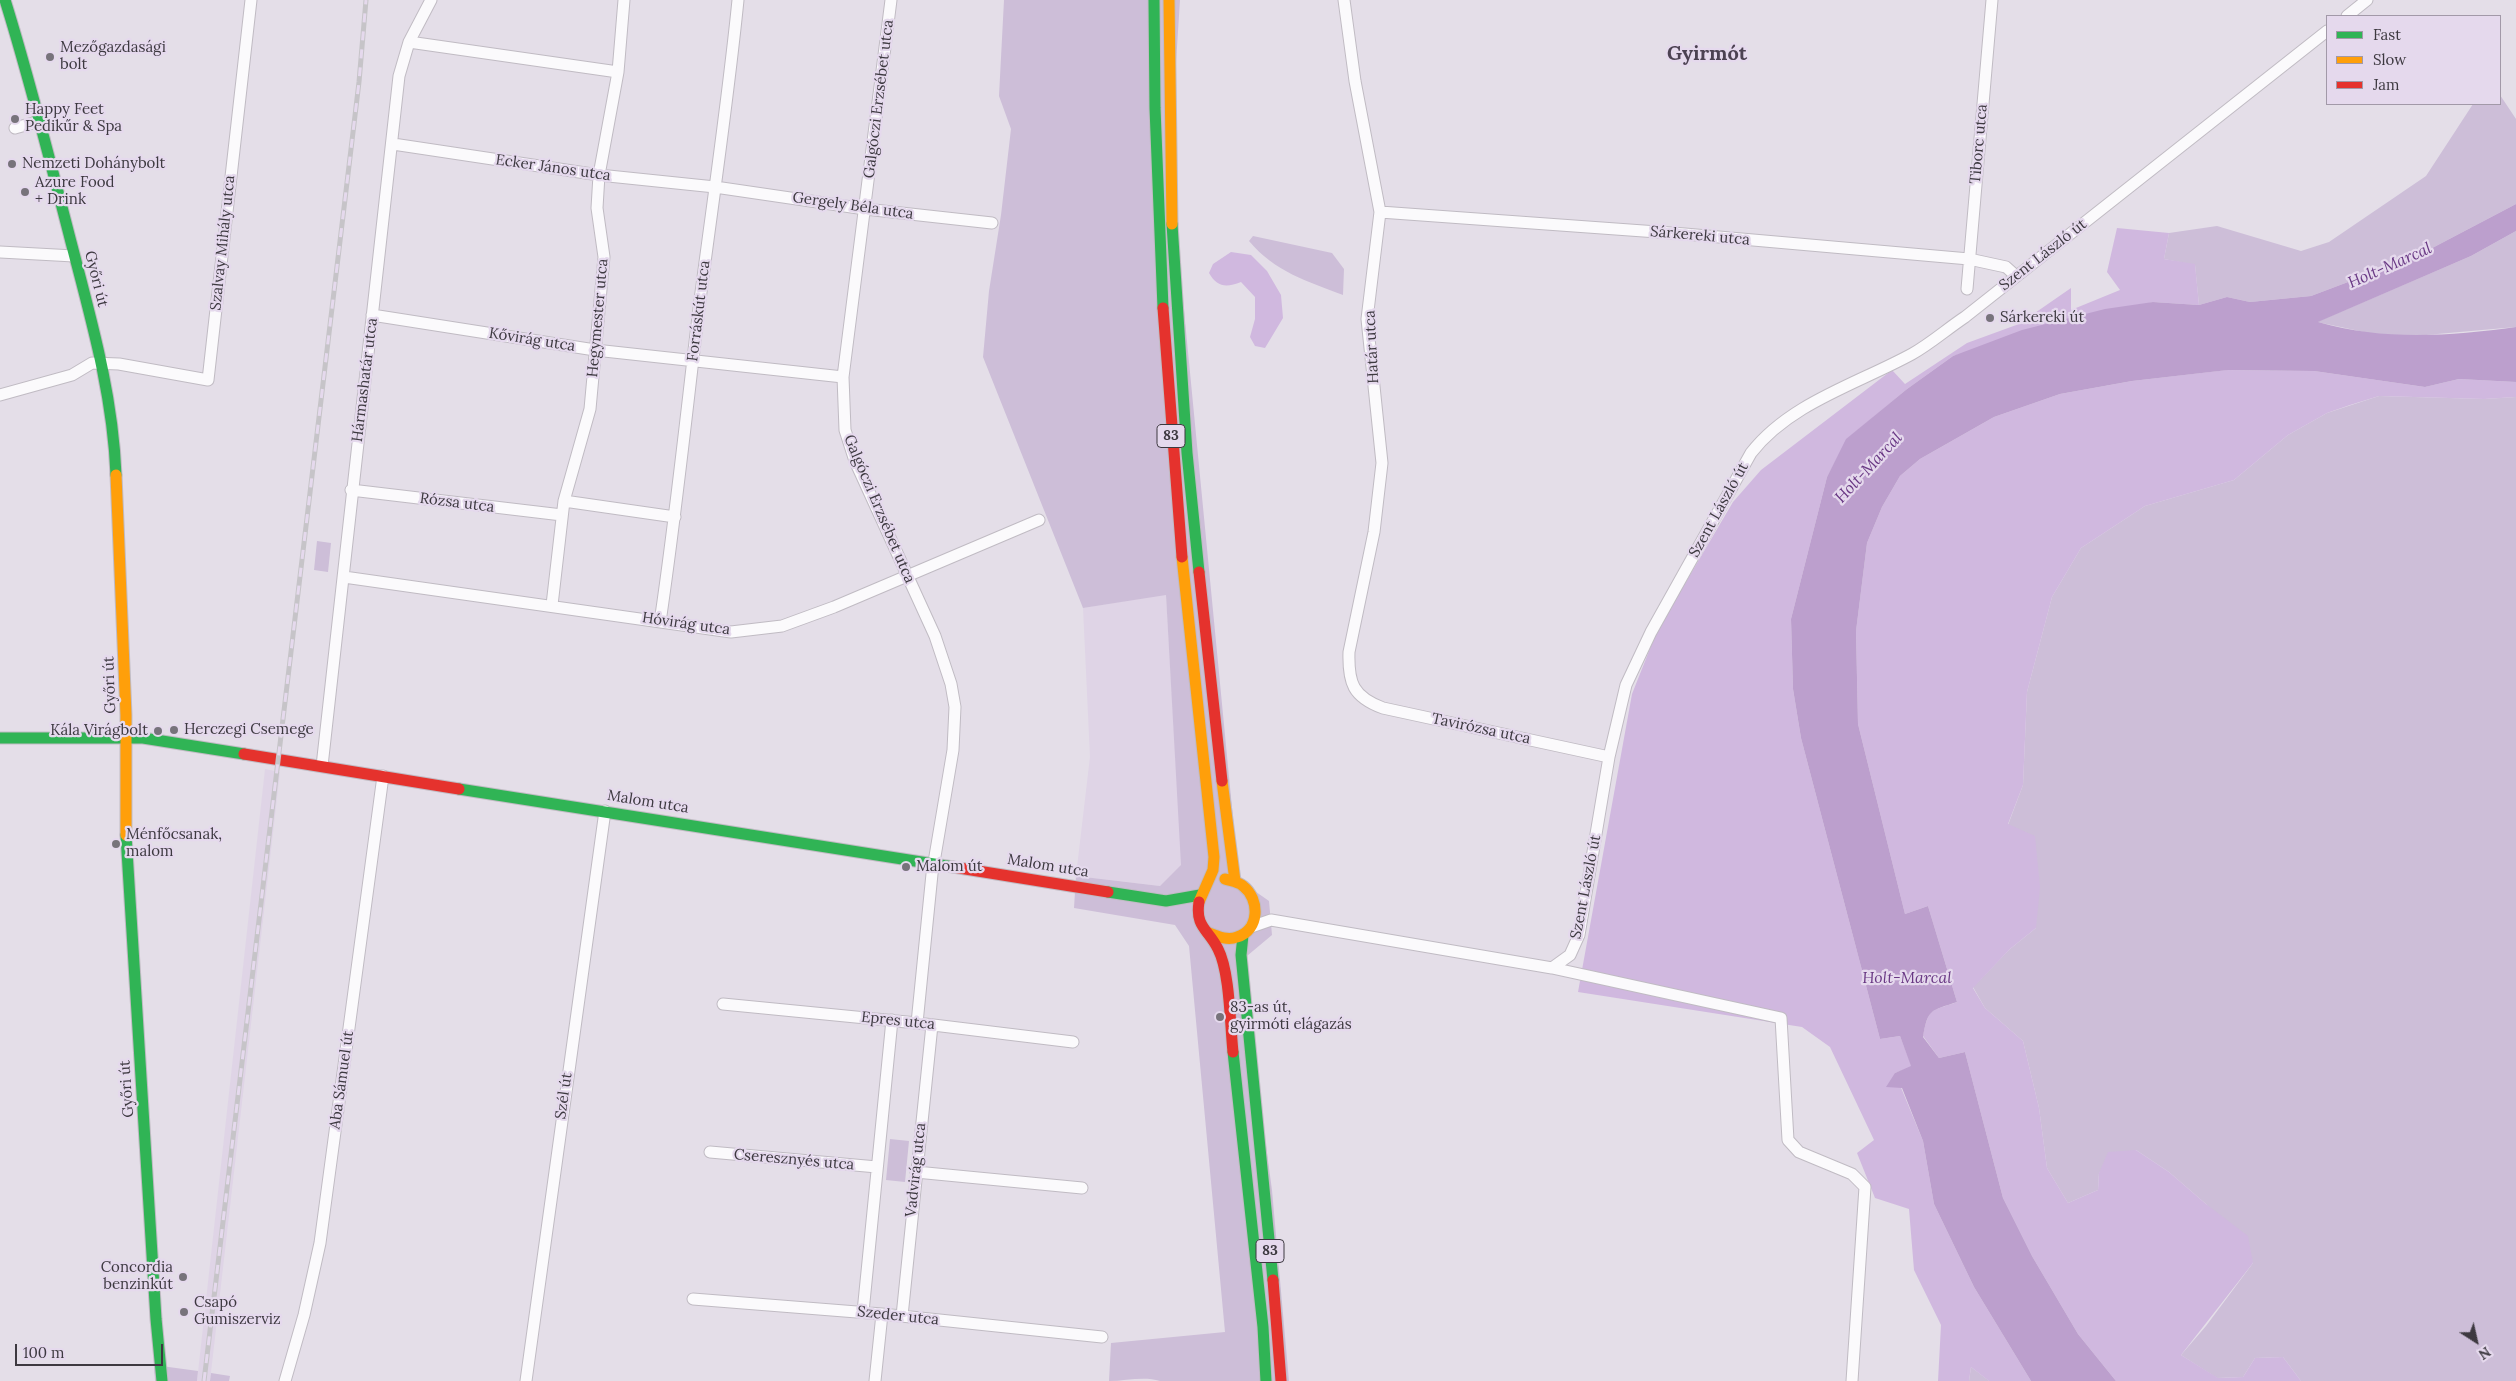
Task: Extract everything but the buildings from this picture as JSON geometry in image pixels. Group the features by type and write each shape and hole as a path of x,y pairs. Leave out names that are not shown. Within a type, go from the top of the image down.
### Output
{"main road":[{"name":"Győri út","path":"5,0 40,120 102,363 115,443 126,715 124,739 126,838 156,1320 162,1381"},
{"name":"83","path":"1154,0 1157,182 1173,464 1214,857 1213,870 1203,891 1188,912 1218,948 1224,965 1260,1297 1266,1381"},
{"name":"83","path":"1169,0 1172,217 1187,453 1210,680 1235,881"},
{"name":"Malom utca","path":"0,738 143,738 192,744 1166,901"},
{"path":"1166,901 1179,900 1203,891 1220,880 1235,881 1251,892 1255,901"},
{"path":"1166,901 1188,912"},
{"name":"83","path":"1255,901 1255,919 1247,931 1241,955 1277,1318 1281,1381"},
{"path":"1206,932 1224,940 1247,931"}],"street":[{"name":"Szalvay Mihály utca","path":"102,363 208,380 250,0"},
{"name":"Hármashatár utca","path":"322,766 393,144 399,76 409,42 431,0"},
{"name":"Hegymester utca","path":"552,605 564,501 590,408 604,257 597,208 599,175 618,72 624,0"},
{"name":"Forráskút utca","path":"660,622 675,517 714,186 728,101 738,0"},
{"name":"Galgóczi Erzsébet utca","path":"891,0 843,377 845,430 855,461 935,636 952,684 955,707 953,750 935,863"},
{"name":"Határ utca","path":"1344,0 1355,81 1380,212 1367,319 1382,463 1374,532 1349,652 1348,670 1356,692"},
{"name":"Tiborc utca","path":"1967,289 1992,0"},
{"path":"2347,15 2366,0"},
{"name":"Szent László út","path":"1552,968 1570,955 1579,935 1609,757 1626,685 1651,632 1751,453 1772,429 1797,412 1914,353 2016,276 2326,33"},
{"path":"409,42 618,72"},
{"path":"15,128 40,120"},
{"name":"Ecker János utca","path":"393,144 599,175 714,186"},
{"name":"Gergely Béla utca","path":"714,186 865,208 992,223"},
{"name":"Sárkereki utca","path":"1380,212 1685,234 1969,259 2006,267 2016,276"},
{"path":"0,252 74,256"},
{"name":"Kővirág utca","path":"372,315 595,350 693,359 843,377"},
{"path":"0,395 72,374 92,363 102,363"},
{"name":"Rózsa utca","path":"352,490 562,515"},
{"path":"564,501 675,517"},
{"name":"Hóvirág utca","path":"344,577 552,605 731,632 782,626 834,607 1039,520"},
{"name":"Tavirózsa utca","path":"1356,692 1362,698 1383,708 1609,757"},
{"name":"Aba Sámuel út","path":"285,1381 304,1315 320,1243 383,776"},
{"name":"Szél út","path":"526,1381 605,811"},
{"path":"917,1023 932,874 935,863"},
{"path":"1255,901 1271,920"},
{"path":"1247,931 1271,920 1552,968 1781,1018 1788,1140 1799,1152 1852,1174 1865,1187 1852,1381"},
{"name":"Epres utca","path":"723,1004 892,1020 1073,1042"},
{"path":"863,1312 892,1020"},
{"name":"Vadvirág utca","path":"902,1316 932,1025"},
{"name":"Cseresznyés utca","path":"710,1152 877,1167"},
{"path":"916,1172 1082,1188"},
{"name":"Szeder utca","path":"693,1299 863,1312 1102,1337"},
{"path":"875,1381 882,1314"}],"shaded area":[{"path":"1004,0 1180,0 1176,63 1175,217 1239,880 1269,901 1272,935 1241,961 1272,1190 1289,1381 1160,1381 1141,1379 1109,1381 1111,1343 1225,1332 1189,946 1175,925 1074,908 1076,876 1160,886 1181,865 1166,595 1083,608 983,357 989,291 1001,215 1011,129 999,96"},
{"path":"2501,96 2516,119 2516,204 2417,256 2311,296 2250,302 2227,297 2199,305 2195,265 2164,259 2169,233 2217,226 2301,251 2329,242 2426,176 2472,105 2501,105"},
{"path":"2117,228 2169,233 2164,259 2195,264 2199,305 2153,302 1953,356 1907,389 1847,439 1827,477 1791,619 1793,689 1801,738 1880,1039 1900,1036 1912,1067 1895,1073 1923,1141 1934,1204 1974,1287 2031,1381 1989,1381 1971,1367 1969,1381 1938,1381 1941,1325 1914,1270 1909,1209 1875,1198 1857,1153 1874,1140 1830,1047 1802,1027 1578,992 1632,694 1657,631 1733,502 1761,470 1892,370 1905,384 1967,343 2019,324 2071,288 2071,310 2120,290 2107,272"},
{"path":"2516,231 2516,327 2426,335 2378,335 2317,322 2471,256"},
{"path":"1253,236 1332,253 1344,269 1343,295 1304,280 1270,261 1249,241"},
{"path":"1231,252 1251,255 1267,271 1281,295 1283,318 1265,348 1255,346 1250,337 1255,319 1255,297 1241,282 1222,285 1215,281 1209,273 1213,264"},
{"path":"2227,370 2314,371 2425,387 2459,379 2516,382 2516,397 2484,399 2379,396 2327,413 2288,435 2234,480 2145,506 2081,548 2052,597 2027,692 2023,785 2008,824 2035,836 2040,887 2036,928 2010,949 1973,988 1985,1008 2023,1041 2039,1108 2047,1168 2068,1203 2098,1190 2099,1173 2108,1152 2136,1150 2169,1172 2206,1204 2248,1236 2253,1263 2181,1355 2218,1378 2243,1377 2255,1358 2283,1357 2301,1381 2116,1381 2078,1334 2032,1256 2003,1198 1965,1052 1939,1058 1923,1036 1927,1019 1932,1012 1957,1002 1928,906 1905,914 1858,724 1856,631 1867,543 1882,507 1900,476 1920,459 1994,417 2060,394 2132,381"},
{"path":"2379,396 2484,399 2516,397 2516,1381 2301,1381 2283,1357 2255,1358 2243,1377 2217,1378 2181,1355 2206,1326 2253,1263 2206,1204 2169,1172 2136,1150 2099,1173 2098,1190 2068,1203 2047,1168 2039,1108 2023,1041 1985,1008 1973,987 2010,949 2036,928 2008,825 2023,785 2027,692 2052,597 2081,548 2145,506 2234,480 2288,435 2327,413"},
{"path":"317,541 331,543 328,572 314,570"},
{"path":"1166,594 1182,865 1160,886 1076,876 1090,757 1083,608"},
{"path":"265,769 280,772 210,1381 197,1381"},
{"path":"890,1139 909,1141 905,1182 886,1180"},
{"path":"154,1365 198,1371 197,1381 155,1381"},
{"path":"1971,1367 1988,1380 1989,1381 1969,1381"},
{"path":"211,1373 230,1376 229,1381 210,1381"}],"water":[{"name":"Holt-Marcal","path":"2516,204 2516,231 2471,256 2318,322 2367,332 2417,335 2466,333 2516,327 2516,382 2459,379 2425,387 2314,371 2228,370 2132,381 2060,394 1994,417 1920,459 1900,476 1882,507 1867,543 1856,631 1858,724 1905,914 1928,906 1957,1002 1932,1012 1927,1021 1923,1037 1939,1058 1965,1052 2003,1198 2032,1256 2078,1334 2116,1381 2031,1381 1974,1287 1934,1204 1923,1141 1902,1088 1886,1087 1895,1073 1911,1066 1900,1036 1880,1039 1801,738 1793,689 1791,619 1827,477 1846,439 1907,389 1953,356 2022,330 2105,309 2153,302 2199,305 2227,297 2250,302 2311,296 2417,256"}],"railway":[{"path":"204,1381 359,82 366,0"}],"traffic: fast":[{"path":"5,0 40,121 100,357 111,416 116,475"},
{"path":"1154,0 1155,108 1163,308"},
{"path":"1172,224 1187,453 1199,572"},
{"path":"0,738 143,738 244,754"},
{"path":"459,789 953,867"},
{"path":"126,835 156,1319 162,1381"},
{"path":"1108,892 1166,901 1200,895"},
{"path":"1243,935 1241,955 1273,1280"},
{"path":"1233,1052 1263,1327 1266,1381"}],"traffic: slow":[{"path":"1169,0 1172,224"},
{"path":"116,475 126,715 126,835"},
{"path":"1182,557 1214,857 1213,870 1199,902"},
{"path":"1222,781 1235,881"},
{"path":"1207,932 1222,938 1233,938 1245,933 1253,921 1255,906 1249,892 1243,886 1225,879"}],"traffic: jam":[{"path":"1163,308 1182,557"},
{"path":"1199,572 1222,781"},
{"path":"244,754 459,789"},
{"path":"953,867 1108,892"},
{"path":"1199,902 1198,910 1201,923 1218,949 1225,971 1233,1052"},
{"path":"1273,1280 1281,1381"}],"place":[{"name":"Mezőgazdasági bolt","path":"50,57"},
{"name":"Happy Feet Pedikűr & Spa","path":"15,119"},
{"name":"Nemzeti Dohánybolt","path":"12,164"},
{"name":"Azure Food + Drink","path":"25,192"},
{"name":"Sárkereki út","path":"1990,318"},
{"name":"Herczegi Csemege","path":"174,730"},
{"name":"Kála Virágbolt","path":"158,731"},
{"name":"Ménfőcsanak, malom","path":"116,844"},
{"name":"Malom út","path":"906,867"},
{"name":"83-as út, gyirmóti elágazás","path":"1220,1017"},
{"name":"Concordia benzinkút","path":"183,1277"},
{"name":"Csapó Gumiszerviz","path":"184,1312"}],"district":[{"name":"Gyirmót","path":"1707,54"}]}
